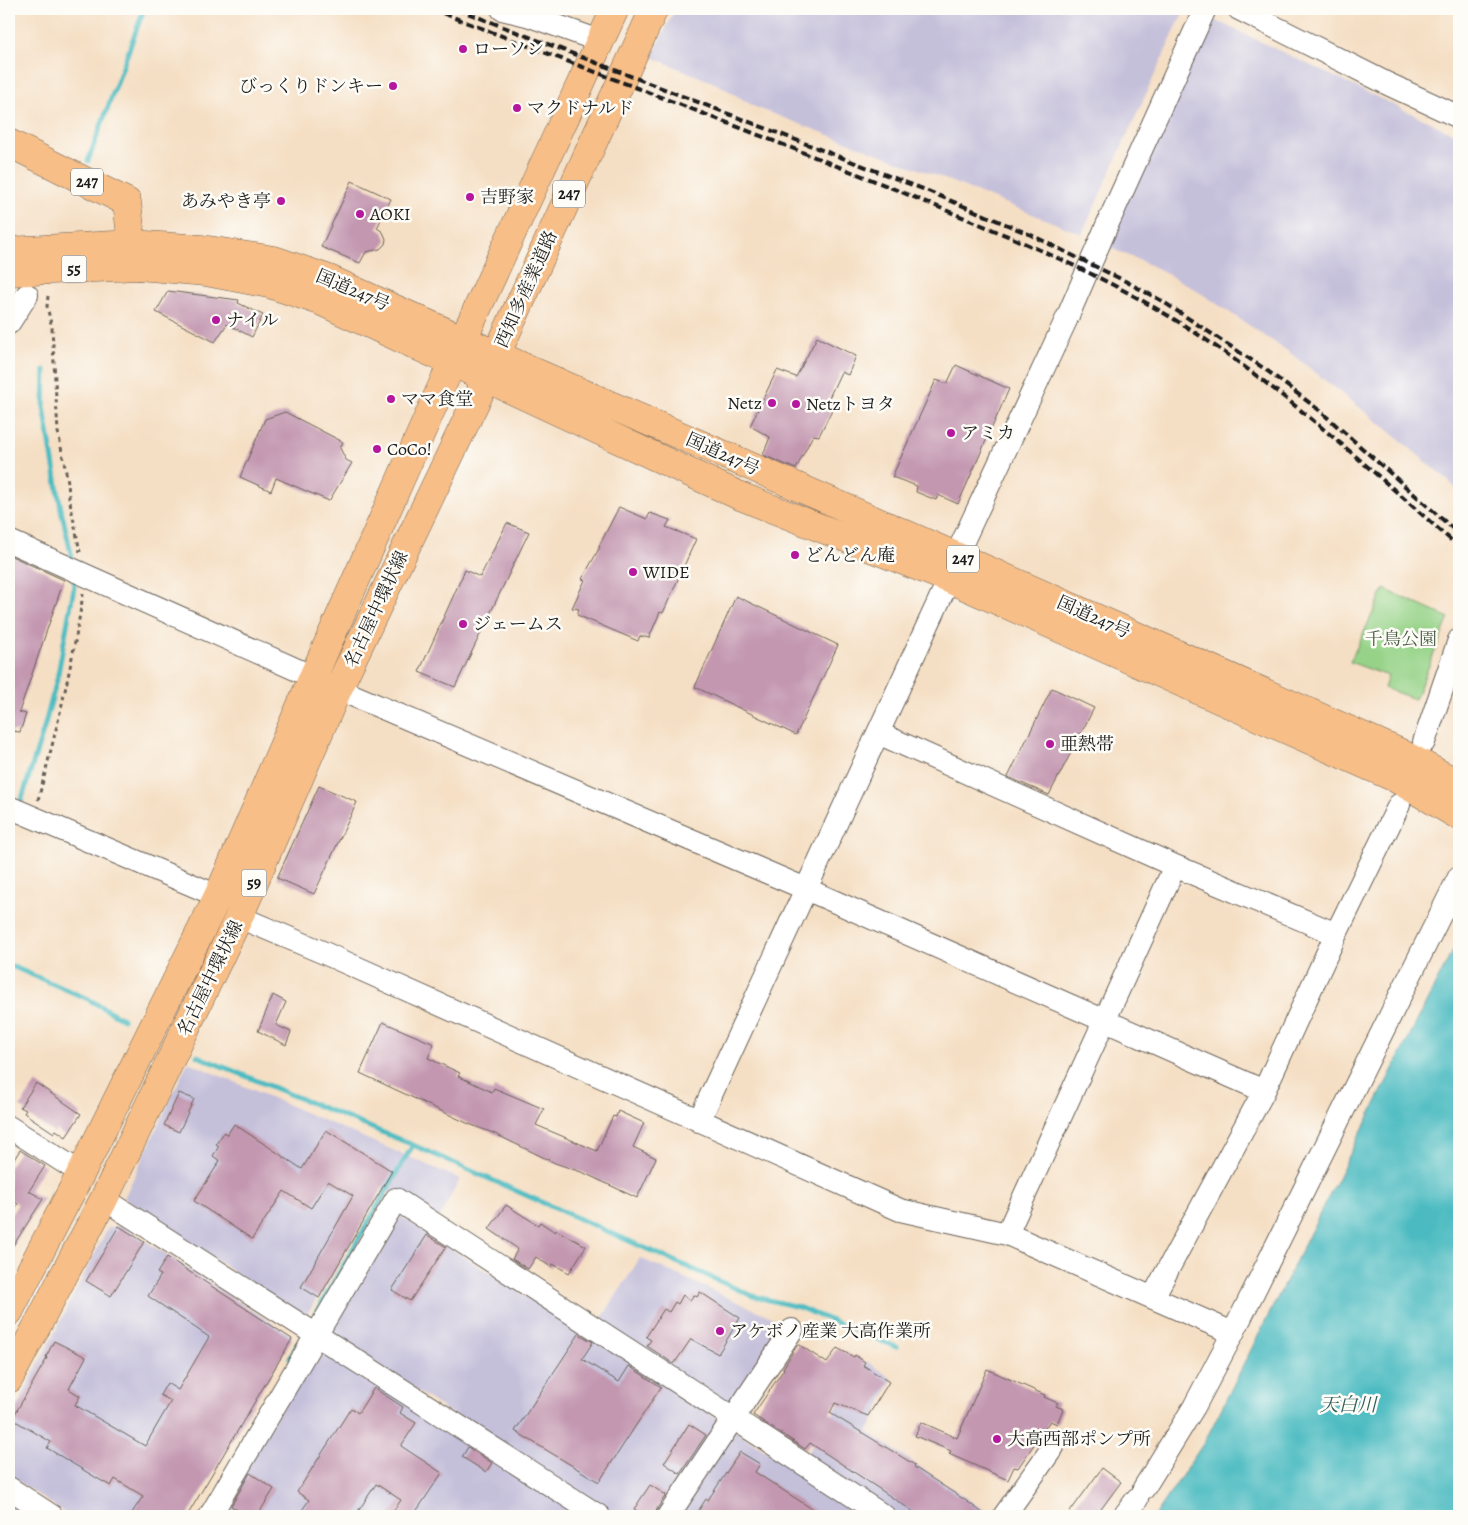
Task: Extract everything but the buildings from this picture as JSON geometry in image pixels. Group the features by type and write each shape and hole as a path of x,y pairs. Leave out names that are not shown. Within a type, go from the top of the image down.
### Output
{"main road":[{"name":"西知多産業道路","path":"452,363 615,9"},
{"name":"西知多産業道路","path":"486,380 496,354 654,9"},
{"name":"247","path":"9,143 127,202 136,255"},
{"name":"国道247号","path":"136,255 202,249 274,260 329,278 952,567 1395,778 1459,816"},
{"name":"55","path":"9,252 136,255"},
{"name":"国道247号","path":"136,255 206,272 269,284 320,301 486,380 740,496 952,567 1400,752 1459,784"},
{"name":"55","path":"9,272 48,270 136,255"},
{"name":"名古屋中環状線","path":"9,1312 81,1173 218,896 452,363"},
{"name":"名古屋中環状線","path":"9,1379 104,1199 239,917 338,689 486,380"}],"street":[{"path":"502,9 527,15 600,41"},
{"path":"700,1121 1067,318 1205,9"},
{"path":"1239,9 1388,84 1459,117"},
{"path":"9,323 26,295"},
{"path":"9,540 313,677"},
{"path":"1424,742 1459,640"},
{"path":"338,689 806,889 1264,1091"},
{"path":"878,733 1175,866 1336,934"},
{"path":"1153,1297 1264,1091 1336,934 1399,805"},
{"path":"9,807 218,896"},
{"path":"1007,1234 1175,866"},
{"path":"1135,1501 1194,1407 1234,1333 1459,877"},
{"path":"239,917 322,952 900,1210 1007,1234 1234,1333"},
{"path":"9,1127 81,1173"},
{"path":"104,1199 599,1516"},
{"path":"210,1516 310,1330 396,1199 884,1516"},
{"path":"668,1516 792,1330"},
{"path":"1004,1516 1053,1447"},
{"path":"9,1488 52,1516"}],"path":[{"path":"32,817 53,741 78,625 86,575 69,497 68,482 58,432 52,328 47,306 48,270"}],"shaded area":[{"path":"675,9 1181,9 1183,13 1082,234 927,172 755,107 719,85 652,57"},
{"path":"1200,13 1459,136 1459,492 1450,482 1387,429 1289,352 1193,288 1152,266 1090,239"},
{"path":"188,1062 460,1179 438,1220 383,1188 304,1319 124,1198"},
{"path":"394,1212 722,1421 660,1516 608,1516 325,1331"},
{"path":"121,1225 292,1336 188,1516 69,1516 9,1475 9,1422 108,1228"},
{"path":"640,1258 787,1324 731,1410 599,1323"},
{"path":"319,1346 582,1516 216,1516"},
{"path":"867,1361 892,1379 868,1432 993,1516 889,1516 802,1461"},
{"path":"734,1430 865,1516 677,1516"},
{"path":"9,1498 36,1516 9,1516"}],"green space":[{"name":"千鳥公園","path":"1384,589 1449,618 1415,699 1384,688 1388,676 1350,662"}],"water":[{"name":"天白川","path":"1459,938 1459,1516 1155,1516 1205,1441"}],"waterway":[{"path":"88,161 144,9"},
{"path":"9,338 15,329"},
{"path":"45,370 44,407 61,509 73,562"},
{"path":"20,805 57,679 74,588 74,576"},
{"path":"9,965 88,999 123,1019"},
{"path":"197,1056 413,1145 753,1296 798,1307 896,1347"},
{"path":"310,1323 413,1145"},
{"path":"290,1358 304,1333"}],"railway":[{"path":"432,9 887,186 1001,233 1113,285 1185,326 1257,376 1326,431 1459,547"},
{"path":"457,9 928,191 1031,235 1127,282 1162,301 1265,369 1319,410 1459,534"}],"place":[{"name":"ローソン","path":"463,49"},
{"name":"びっくりドンキー","path":"393,86"},
{"name":"マクドナルド","path":"517,108"},
{"name":"吉野家","path":"470,197"},
{"name":"あみやき亭","path":"281,201"},
{"name":"AOKI","path":"360,214"},
{"name":"ナイル","path":"216,320"},
{"name":"ママ食堂","path":"391,399"},
{"name":"Netz","path":"772,403"},
{"name":"Netzトヨタ","path":"796,404"},
{"name":"アミカ","path":"951,433"},
{"name":"CoCo!","path":"377,449"},
{"name":"どんどん庵","path":"795,555"},
{"name":"WIDE","path":"633,572"},
{"name":"ジェームス","path":"463,624"},
{"name":"亜熱帯","path":"1050,744"},
{"name":"アケボノ産業 大高作業所","path":"720,1331"},
{"name":"大高西部ポンプ所","path":"997,1439"}]}
